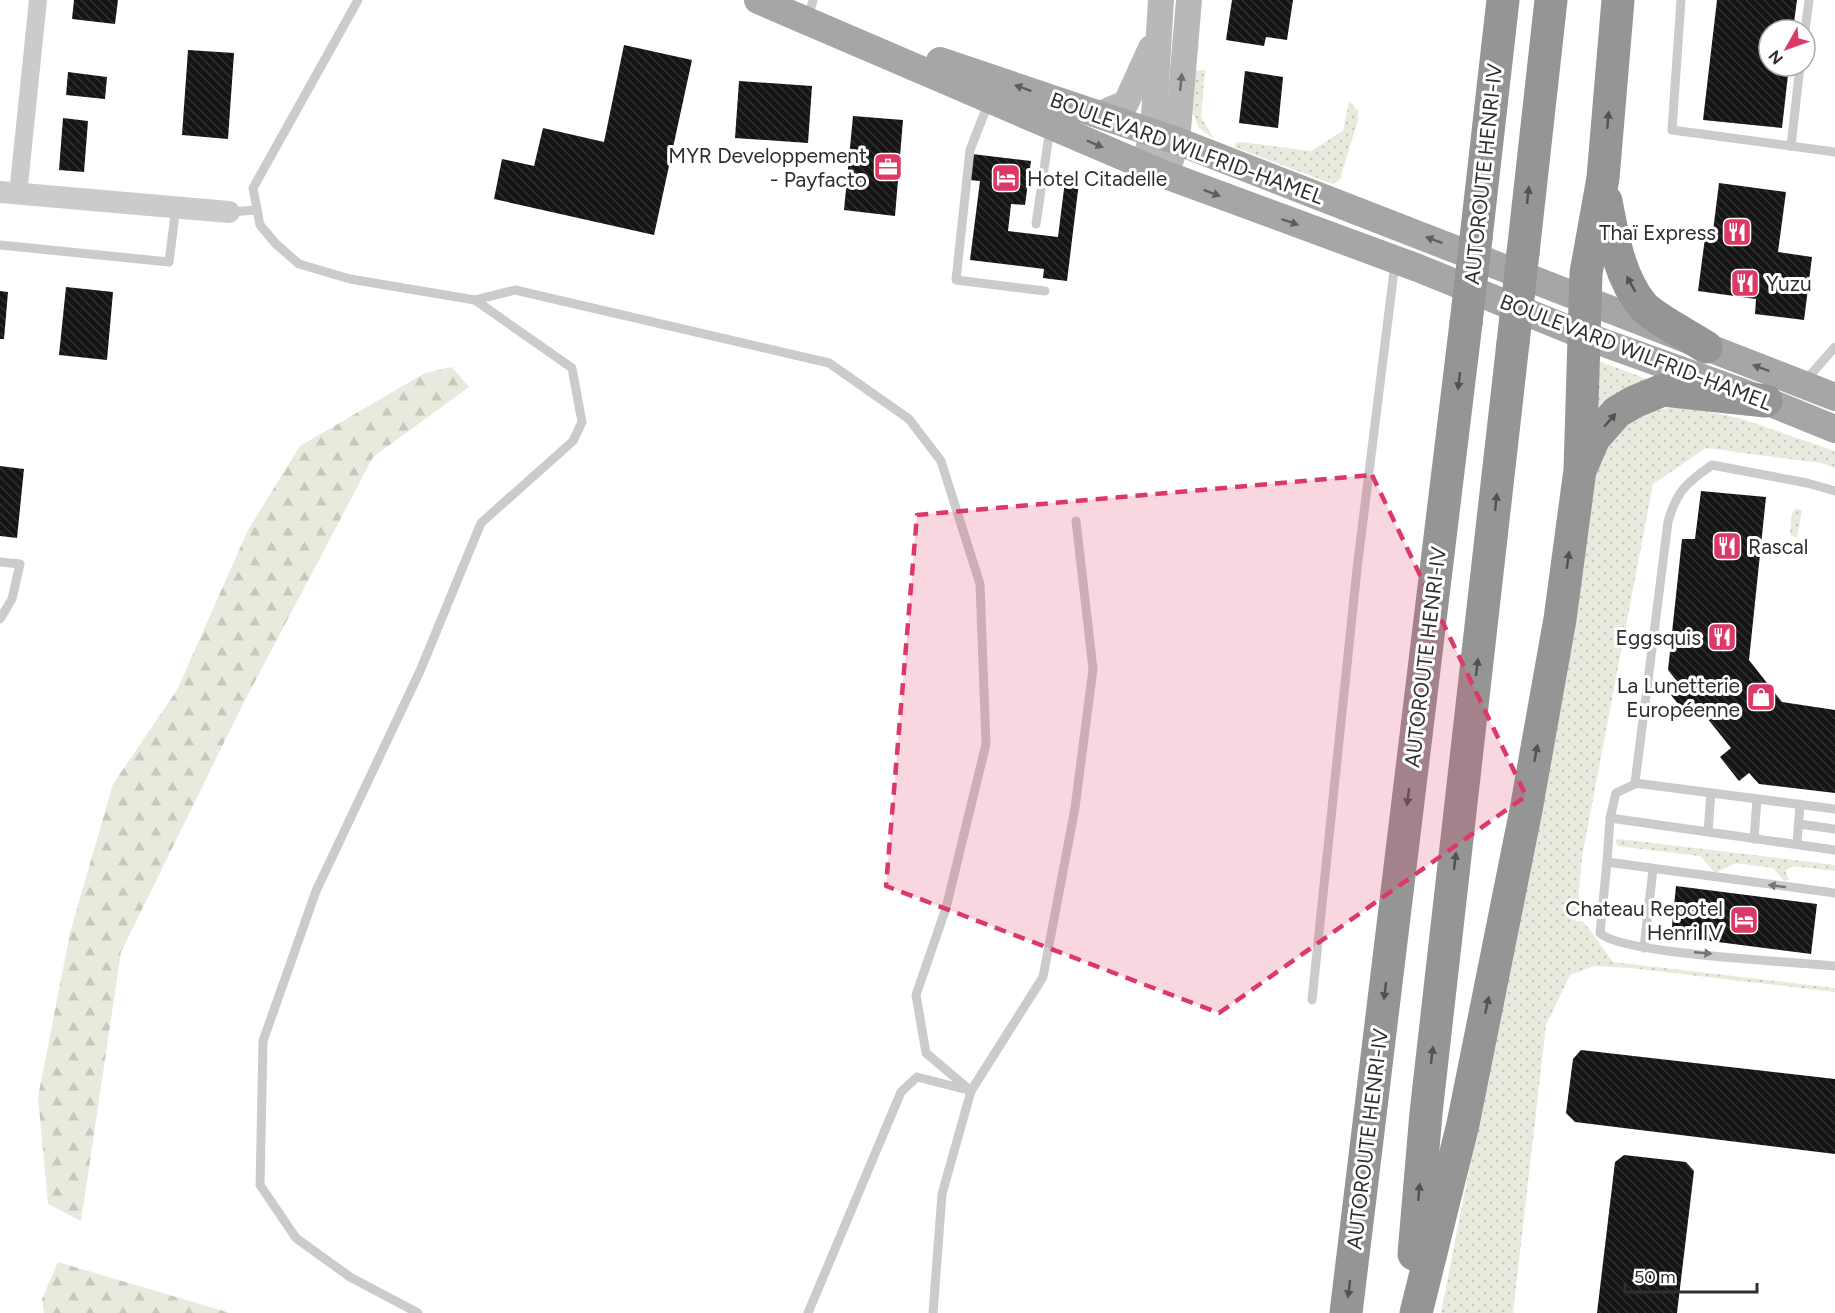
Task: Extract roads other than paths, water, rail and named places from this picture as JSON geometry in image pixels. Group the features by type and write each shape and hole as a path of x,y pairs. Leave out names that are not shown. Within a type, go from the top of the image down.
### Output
{"highway":[{"name":"AUTOROUTE HENRI-IV","path":"1346,1313 1503,0"},
{"path":"1408,1313 1426,1113 1551,0"},
{"path":"1416,1313 1463,1124 1548,692 1580,470 1587,266 1603,178 1618,0"},
{"path":"1603,178 1615,249 1644,308 1706,347"},
{"path":"1580,470 1594,438 1617,412 1663,390 1766,401"}],"main road":[{"name":"BOULEVARD WILFRID-HAMEL","path":"758,0 810,10 837,32 1155,170 1395,260 1585,336 1766,401 1835,429"},
{"path":"1161,0 1158,31 1165,137"},
{"path":"1155,170 1165,137 1190,0"},
{"path":"1098,115 1126,103 1137,84 1158,31"},
{"name":"BOULEVARD WILFRID-HAMEL","path":"837,32 972,69 1165,137 1835,397"}],"street":[{"path":"38,0 9,193 229,212"}],"lane":[{"path":"358,0 253,188 260,225 276,244 299,264 350,279 475,300 515,290 829,363 909,419 941,461 980,584 986,744 946,908 916,995 926,1053 970,1091"},
{"path":"1682,0 1672,130 1835,152"},
{"path":"1807,18 1809,0"},
{"path":"1791,146 1799,78"},
{"path":"990,98 983,122 970,150 956,280 1046,291"},
{"path":"1036,224 1050,125"},
{"path":"0,245 169,261 176,207"},
{"path":"229,212 257,210"},
{"path":"1312,1000 1356,581 1395,260"},
{"path":"418,1313 350,1277 297,1238 260,1185 263,1041 316,891 420,671 481,523 573,441 582,422 572,368 475,300"},
{"path":"1803,384 1835,347"},
{"path":"1635,784 1668,522 1673,504 1687,483 1712,465 1807,483 1835,491"},
{"path":"933,1313 942,1194 970,1091 1043,977 1075,808 1093,669 1076,520"},
{"path":"0,562 20,564 12,599 0,619"},
{"path":"1835,809 1635,784 1619,789 1610,818 1600,933 1610,940 1644,948 1835,966"},
{"path":"1708,832 1711,793"},
{"path":"1754,839 1757,799"},
{"path":"1797,844 1800,804"},
{"path":"1610,818 1835,850"},
{"path":"1799,824 1835,829"},
{"path":"1607,862 1835,893"},
{"path":"1644,948 1653,869"},
{"path":"808,1313 901,1092 917,1077 970,1091"}],"place":[{"name":"MYR Developpement - Payfacto","path":"888,167"},
{"name":"Hotel Citadelle","path":"1006,178"},
{"name":"Thaï Express","path":"1737,232"},
{"name":"Yuzu","path":"1745,283"},
{"name":"Rascal","path":"1727,546"},
{"name":"Eggsquis","path":"1722,637"},
{"name":"La Lunetterie Européenne","path":"1761,697"},
{"name":"Chateau Repotel Henri IV","path":"1744,920"}]}
